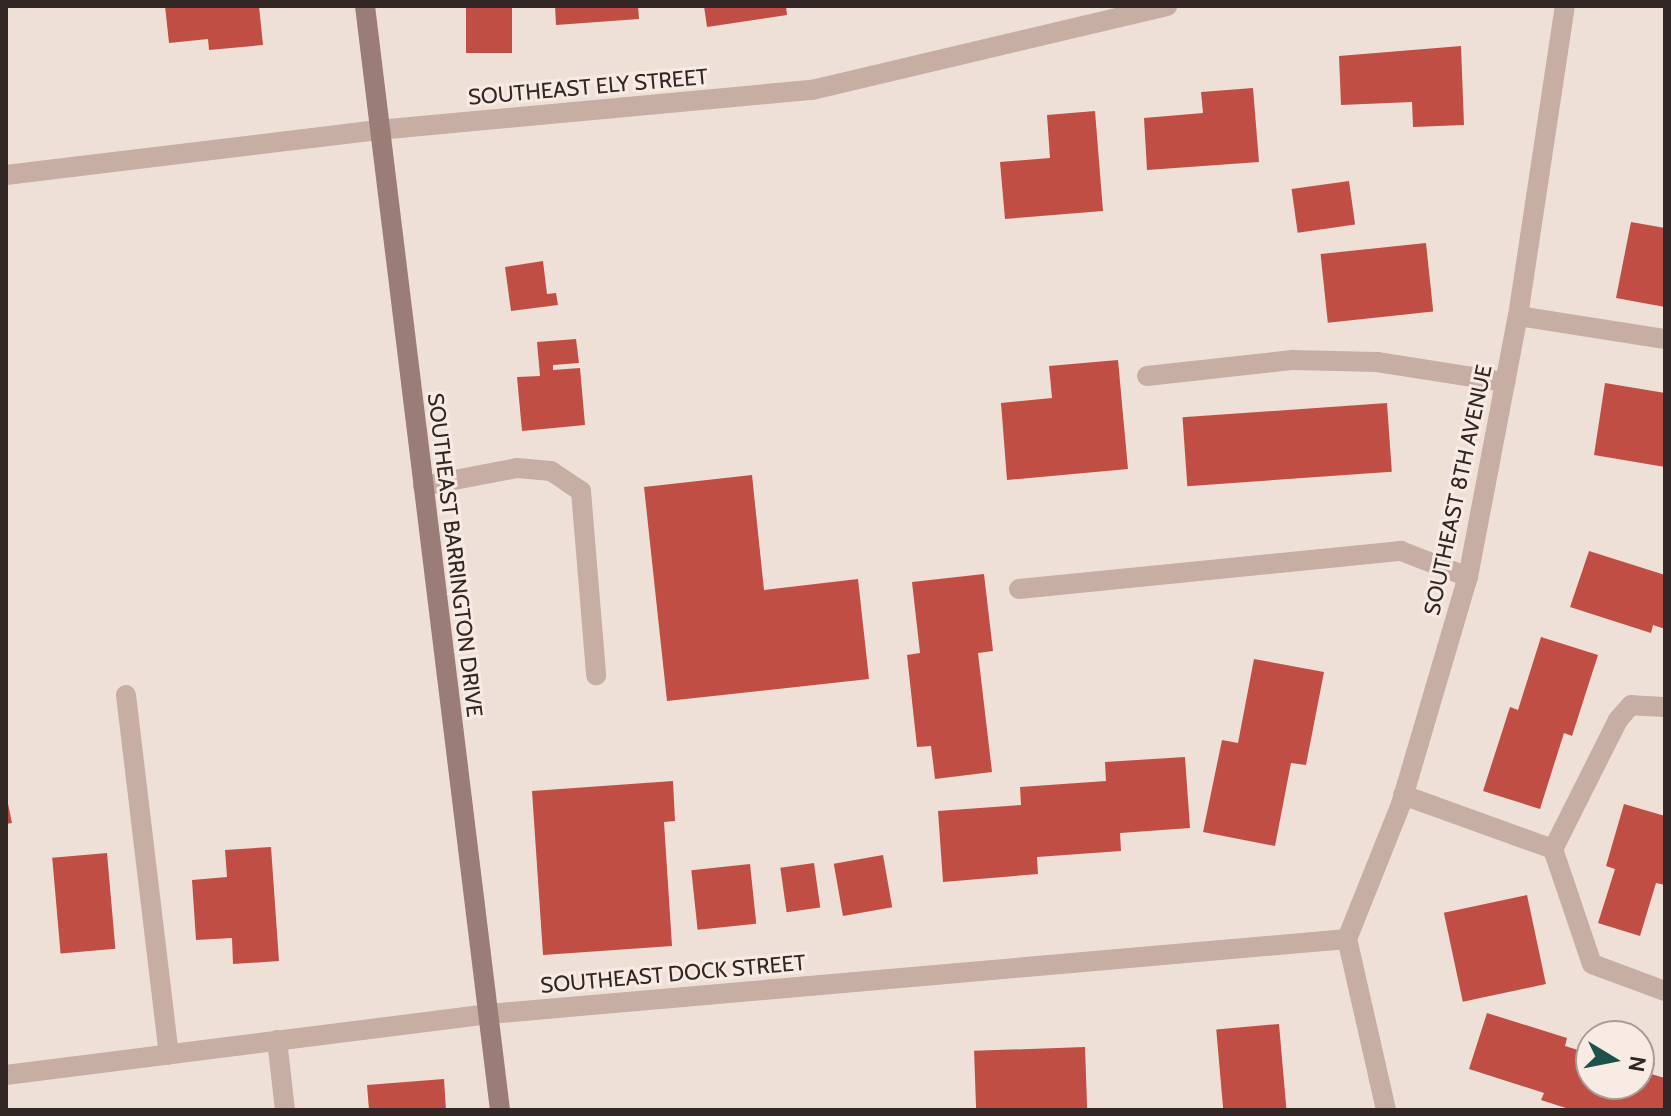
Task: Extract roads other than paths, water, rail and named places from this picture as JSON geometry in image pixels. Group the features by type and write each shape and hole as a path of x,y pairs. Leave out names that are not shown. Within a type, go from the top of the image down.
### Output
{"street":[{"name":"SOUTHEAST BARRINGTON DRIVE","path":"365,6 500,1110"},
{"name":"SOUTHEAST ELY STREET","path":"6,175 378,130 812,90 1167,6"},
{"name":"SOUTHEAST 8TH AVENUE","path":"1347,939 1403,795 1468,577 1518,316 1565,6"},
{"path":"1518,316 1665,339"},
{"path":"1147,376 1293,360 1377,362 1505,382"},
{"path":"423,486 517,468 551,471 581,491 596,675"},
{"path":"1019,589 1401,551 1468,577"},
{"path":"126,695 169,1054"},
{"path":"1665,707 1631,705 1618,720 1553,849 1592,964 1665,991"},
{"path":"1403,795 1553,849"},
{"path":"1347,939 1386,1110"},
{"name":"SOUTHEAST DOCK STREET","path":"6,1075 489,1014 1347,939"},
{"path":"277,1040 285,1110"}]}
